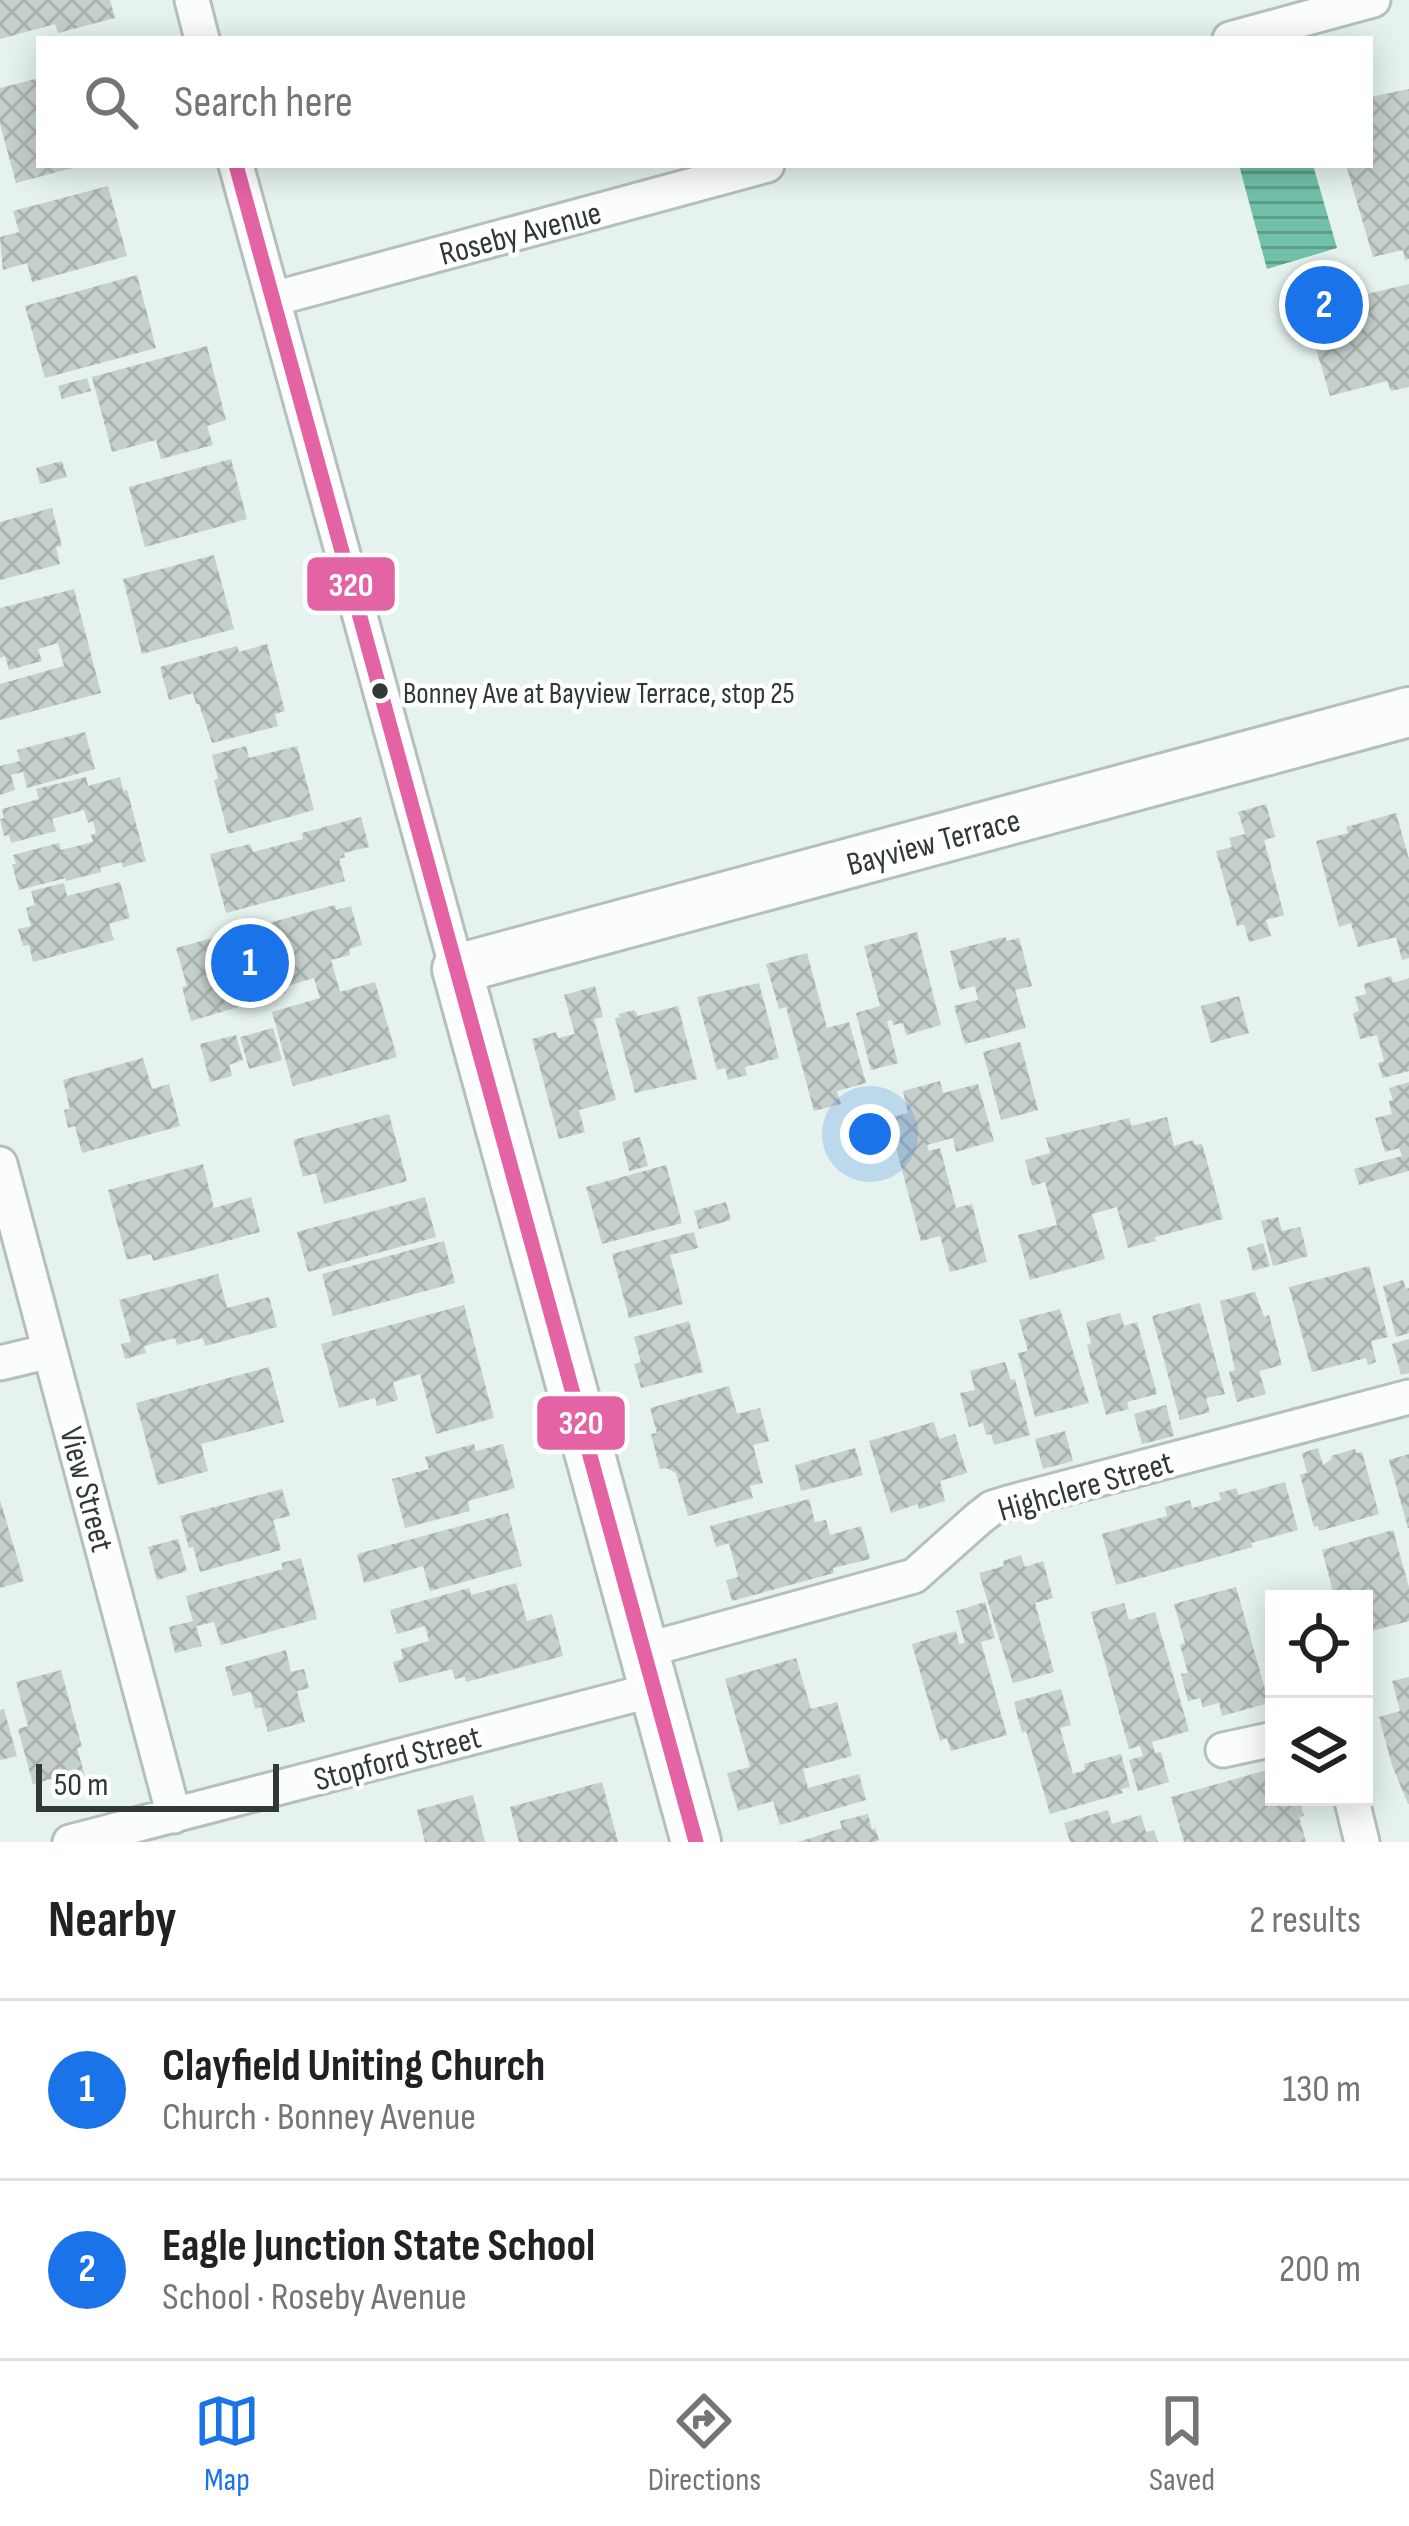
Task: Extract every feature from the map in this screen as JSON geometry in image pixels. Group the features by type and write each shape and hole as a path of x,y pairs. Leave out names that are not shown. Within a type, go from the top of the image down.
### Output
{"street":[{"path":"192,0 201,36"},
{"path":"1241,36 1373,0"},
{"path":"237,168 695,1842"},
{"name":"Roseby Avenue","path":"272,299 756,168"},
{"name":"Bayview Terrace","path":"457,969 1409,712"},
{"name":"View Street","path":"0,1163 174,1816"},
{"path":"0,1363 50,1351"},
{"name":"Highclere Street","path":"648,1671 914,1576 979,1518 1008,1502 1409,1397"},
{"name":"Stopford Street","path":"70,1842 174,1816 648,1671"},
{"path":"1223,1750 1265,1741"},
{"path":"1353,1806 1363,1842"}],"shaded area":[{"path":"1240,168 1314,168 1337,248 1267,269"}],"building":[{"path":"0,0 110,0 115,18 58,33 55,24 0,39"},
{"path":"36,79 36,168 72,168 16,183 0,124 0,88"},
{"path":"1409,89 1409,259 1405,260 1403,250 1373,257 1347,168 1373,168 1373,96"},
{"path":"108,186 127,256 32,282 27,263 3,270 0,237 19,232 13,211"},
{"path":"137,275 156,348 45,378 25,306"},
{"path":"1409,284 1409,387 1391,391 1387,381 1330,396 1304,309"},
{"path":"207,346 226,420 207,426 213,445 161,459 156,440 112,452 92,377"},
{"path":"87,378 91,391 62,399 58,386"},
{"path":"231,459 247,519 145,547 129,487"},
{"path":"62,461 67,477 40,484 36,468"},
{"path":"52,508 62,546 56,547 60,564 0,580 0,522"},
{"path":"214,555 234,629 142,654 123,579"},
{"path":"74,589 101,693 0,720 0,684 64,666 58,643 38,649 42,661 9,670 5,656 0,658 0,608"},
{"path":"267,644 285,711 275,714 278,726 212,743 193,693 169,700 160,667 237,646 239,652"},
{"path":"85,732 95,769 27,788 23,772 11,775 15,790 0,795 0,766 20,761 17,750"},
{"path":"246,746 249,758 297,746 314,810 228,834 212,755"},
{"path":"86,777 88,786 120,777 146,861 123,867 122,862 100,868 101,872 19,890 13,855 59,843 61,850 93,842 91,835 96,833 84,810 52,819 56,831 11,843 9,835 4,836 2,809 39,799 36,789"},
{"path":"1266,804 1275,837 1264,840 1284,915 1266,920 1271,936 1249,942 1244,924 1237,926 1216,851 1232,847 1229,838 1245,834 1238,812"},
{"path":"1396,813 1409,859 1409,958 1402,960 1396,937 1358,947 1351,923 1339,927 1316,841"},
{"path":"361,817 369,847 344,853 339,859 345,881 226,913 210,854 250,844 253,852"},
{"path":"120,882 130,918 109,924 114,940 33,962 18,929 31,926 26,908 35,905 31,891 64,883 67,896"},
{"path":"335,905 336,910 351,906 362,945 349,949 350,955 331,960 340,992 375,982 397,1057 293,1086 272,1012 320,998 314,978 284,987 286,993 191,1021 176,948"},
{"path":"917,932 941,1025 906,1035 903,1023 887,1021 898,1063 871,1070 856,1013 880,1006 864,946"},
{"path":"1005,937 1007,941 1019,938 1032,986 1015,990 1026,1028 965,1044 954,1006 978,1000 975,986 960,990 950,951"},
{"path":"807,953 827,1028 849,1022 866,1083 837,1091 841,1104 814,1111 786,1007 779,1009 766,964"},
{"path":"1391,976 1393,983 1409,978 1409,1071 1383,1078 1377,1035 1360,1039 1353,1013 1359,1011 1355,997 1366,994 1364,984"},
{"path":"759,983 779,1058 745,1067 747,1075 728,1080 725,1068 717,1070 697,997"},
{"path":"595,986 603,1017 594,1019 616,1100 579,1110 585,1132 559,1139 532,1039 556,1032 558,1038 575,1034 564,995"},
{"path":"1239,996 1249,1033 1211,1043 1201,1006"},
{"path":"678,1006 697,1079 635,1093 615,1018 634,1010 638,1016"},
{"path":"273,1028 282,1060 249,1069 240,1037"},
{"path":"236,1035 243,1060 229,1065 232,1076 210,1082 200,1044"},
{"path":"1020,1042 1038,1110 1001,1120 983,1052"},
{"path":"143,1058 152,1089 169,1084 180,1126 82,1153 75,1126 68,1128 64,1110 70,1109 63,1080"},
{"path":"940,1081 943,1093 978,1084 994,1141 956,1152 953,1138 927,1145 929,1151 940,1148 956,1208 972,1204 987,1262 950,1272 940,1236 921,1241 888,1118 908,1113 903,1091"},
{"path":"1409,1082 1409,1171 1359,1185 1354,1169 1402,1156 1399,1148 1385,1152 1375,1118 1392,1114 1389,1088"},
{"path":"389,1114 407,1181 324,1204 316,1173 303,1177 293,1140"},
{"path":"1167,1117 1174,1146 1193,1140 1195,1145 1202,1144 1223,1219 1128,1248 1117,1207 1092,1214 1105,1259 1030,1280 1018,1235 1057,1225 1045,1182 1032,1186 1025,1160 1050,1153 1046,1138 1129,1118 1131,1126"},
{"path":"640,1137 648,1166 629,1171 622,1142"},
{"path":"203,1164 214,1208 251,1197 260,1232 153,1261 151,1254 127,1260 108,1190"},
{"path":"666,1165 682,1223 602,1244 586,1187"},
{"path":"425,1197 436,1237 308,1272 297,1232"},
{"path":"726,1202 731,1220 699,1229 694,1211"},
{"path":"1278,1217 1282,1231 1300,1227 1308,1256 1273,1266 1261,1221"},
{"path":"694,1232 698,1248 670,1255 683,1304 629,1318 612,1254"},
{"path":"444,1241 455,1283 333,1316 322,1274"},
{"path":"1263,1243 1270,1266 1253,1271 1247,1248"},
{"path":"1369,1266 1388,1337 1371,1341 1376,1362 1368,1365 1366,1358 1312,1372 1289,1287"},
{"path":"218,1274 227,1308 269,1297 277,1327 205,1346 203,1338 177,1345 175,1338 144,1346 146,1353 125,1359 121,1344 131,1342 119,1300"},
{"path":"1403,1280 1409,1288 1409,1333 1396,1337 1383,1286"},
{"path":"1255,1292 1264,1317 1269,1315 1282,1365 1259,1371 1266,1394 1237,1402 1220,1301"},
{"path":"1200,1303 1225,1394 1206,1398 1210,1412 1180,1420 1152,1316"},
{"path":"464,1305 494,1418 436,1434 420,1374 393,1382 398,1400 377,1406 375,1398 339,1408 321,1344"},
{"path":"1060,1309 1089,1403 1035,1417 1018,1353 1028,1351 1019,1320"},
{"path":"1120,1313 1124,1326 1137,1322 1157,1394 1127,1402 1129,1409 1106,1415 1087,1345 1091,1343 1086,1322"},
{"path":"689,1321 703,1372 641,1388 634,1364 641,1362 634,1337"},
{"path":"1409,1339 1409,1373 1401,1375 1392,1344"},
{"path":"1005,1362 1011,1380 1015,1379 1030,1435 994,1445 983,1423 969,1427 960,1393 975,1390 970,1371"},
{"path":"269,1367 284,1422 201,1444 208,1471 158,1485 136,1403"},
{"path":"729,1386 737,1414 760,1408 769,1441 753,1445 763,1483 750,1486 753,1498 688,1516 676,1473 660,1469 650,1408"},
{"path":"1166,1405 1174,1436 1142,1444 1134,1414"},
{"path":"934,1422 939,1439 955,1434 967,1473 940,1481 945,1501 891,1513 869,1441"},
{"path":"1065,1431 1073,1461 1043,1469 1035,1439"},
{"path":"474,1444 476,1451 503,1444 515,1488 468,1501 470,1511 405,1528 392,1479 429,1469 425,1457"},
{"path":"855,1448 863,1475 801,1491 795,1465"},
{"path":"1318,1448 1323,1465 1331,1456 1355,1449 1362,1452 1379,1514 1319,1531 1314,1527 1300,1475 1307,1473 1302,1453"},
{"path":"1409,1454 1409,1528 1408,1528 1389,1460"},
{"path":"1285,1482 1298,1530 1116,1585 1102,1534 1167,1516 1165,1507 1190,1500 1192,1508 1221,1500 1219,1493 1236,1488 1239,1495"},
{"path":"282,1489 290,1516 273,1520 281,1550 200,1572 180,1516"},
{"path":"809,1499 815,1522 826,1520 830,1535 861,1526 870,1559 732,1601 726,1580 738,1577 729,1543 716,1547 710,1526"},
{"path":"0,1500 24,1581 0,1588"},
{"path":"508,1513 522,1566 430,1591 423,1566 364,1583 357,1554"},
{"path":"1393,1530 1409,1587 1409,1621 1373,1631 1373,1590 1333,1590 1322,1550"},
{"path":"178,1539 187,1571 157,1580 148,1547"},
{"path":"1021,1555 1025,1567 1043,1561 1053,1598 1035,1603 1054,1672 1013,1683 979,1573"},
{"path":"301,1558 317,1619 221,1645 214,1622 196,1626 202,1646 175,1653 169,1627 193,1621 186,1596 283,1569 281,1563"},
{"path":"516,1583 527,1621 552,1614 563,1656 466,1682 465,1677 455,1679 452,1669 399,1683 393,1662 403,1659 401,1649 429,1641 425,1626 397,1634 390,1610 469,1588 471,1595"},
{"path":"1236,1587 1265,1689 1265,1704 1222,1716 1219,1703 1203,1707 1200,1698 1188,1701 1181,1674 1188,1673 1180,1645 1185,1643 1174,1604"},
{"path":"985,1602 995,1638 981,1642 1007,1735 951,1751 947,1738 940,1741 912,1644 956,1631 959,1644 965,1643 956,1611"},
{"path":"1124,1603 1129,1620 1155,1612 1189,1731 1152,1742 1155,1753 1161,1752 1169,1782 1138,1791 1129,1760 1143,1756 1140,1746 1129,1749 1091,1612"},
{"path":"286,1650 291,1672 304,1669 309,1688 297,1691 305,1722 268,1732 251,1692 233,1696 225,1667"},
{"path":"796,1658 811,1709 837,1702 852,1756 803,1769 808,1788 859,1774 866,1800 780,1825 773,1801 738,1811 727,1773 750,1767 725,1679"},
{"path":"61,1670 85,1776 33,1784 18,1729 28,1726 16,1682"},
{"path":"1409,1677 1408,1804 1379,1717 1400,1711 1392,1681"},
{"path":"1061,1689 1071,1725 1060,1728 1073,1774 1085,1770 1084,1764 1121,1754 1130,1787 1050,1814 1014,1702"},
{"path":"4,1709 17,1756 0,1760 0,1710"},
{"path":"1265,1771 1265,1806 1301,1806 1304,1816 1299,1817 1306,1842 1184,1842 1171,1797"},
{"path":"602,1782 618,1842 519,1842 510,1807"},
{"path":"473,1795 485,1842 425,1842 417,1810"},
{"path":"1108,1810 1112,1824 1141,1815 1146,1832 1154,1830 1158,1842 1070,1842 1064,1823"},
{"path":"868,1814 879,1840 875,1842 798,1842 842,1828 840,1821"}],"transit line":[{"name":"320","path":"237,168 696,1842"}],"place":[{"name":"Eagle Junction State School","path":"1324,305"},
{"name":"Bonney Ave at Bayview Terrace, stop 25","path":"380,691"},
{"name":"Clayfield Uniting Church","path":"250,963"}]}
